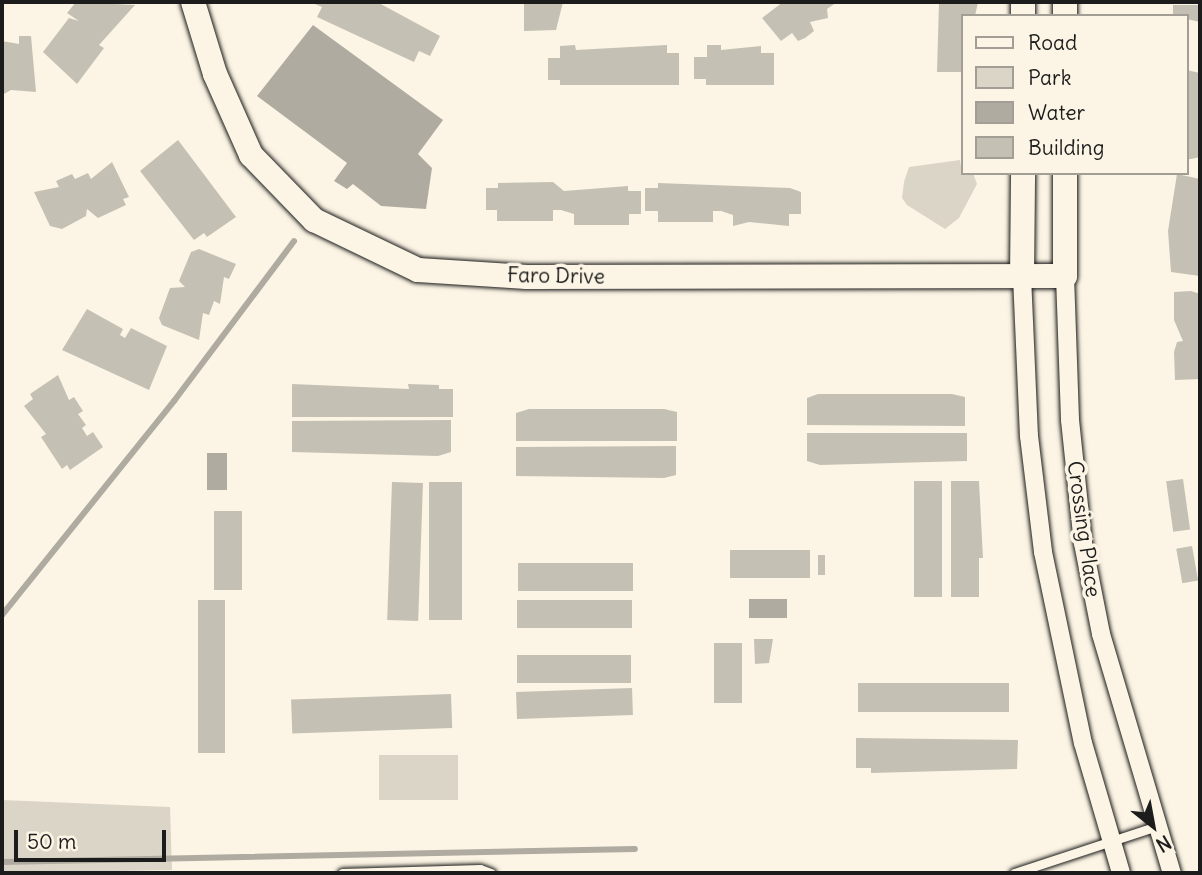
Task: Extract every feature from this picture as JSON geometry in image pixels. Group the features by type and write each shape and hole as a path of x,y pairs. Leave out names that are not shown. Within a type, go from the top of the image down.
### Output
{"street":[{"name":"Faro Drive","path":"193,2 215,74 251,155 314,220 418,270 527,278 1065,276"},
{"name":"Crossing Place","path":"1023,175 1022,276 1029,436 1042,552 1083,743 1121,873"},
{"name":"Crossing Place","path":"1065,175 1070,420 1083,543 1101,634 1172,873"}],"lane":[{"path":"1014,873 1157,826"},
{"path":"342,873 491,873"}],"green space":[{"path":"960,160 960,175 974,175 977,184 959,218 945,229 907,205 902,198 909,167"},
{"path":"379,755 458,755 458,800 379,800"},
{"path":"2,800 170,807 172,870 2,873"}],"water":[{"path":"313,25 443,120 418,154 432,168 426,209 381,206 353,184 347,189 334,181 347,163 257,96"},
{"path":"207,453 227,453 227,490 207,490"},
{"path":"749,599 787,599 787,618 749,618"}],"building":[{"path":"76,2 135,5 99,45 104,48 77,84 43,52 69,18 79,21 67,13"},
{"path":"310,2 377,2 440,36 430,56 419,51 414,62 317,17 322,7"},
{"path":"524,2 563,2 556,30 524,31"},
{"path":"783,2 837,2 827,9 828,18 810,22 814,31 805,38 798,41 792,33 781,41 762,18"},
{"path":"939,2 978,2 975,14 960,14 960,72 937,72"},
{"path":"1173,5 1200,5 1200,22 1188,19 1188,14 1173,14"},
{"path":"19,36 31,36 36,92 11,90 2,95 2,41 19,44"},
{"path":"575,45 576,50 667,45 667,53 679,53 679,85 560,85 560,80 548,80 548,58 560,58 560,46"},
{"path":"707,45 721,45 721,50 761,46 761,53 774,53 774,85 706,85 706,79 694,79 694,57 707,57"},
{"path":"1188,70 1200,73 1200,157 1188,159"},
{"path":"178,140 236,217 207,237 204,233 194,240 140,171"},
{"path":"112,162 129,197 123,199 126,205 98,218 87,209 86,216 62,229 50,226 34,192 59,187 56,181 72,174 75,179 88,173 91,179"},
{"path":"1177,175 1200,179 1200,276 1171,272 1168,231"},
{"path":"553,182 564,191 628,186 628,191 641,191 641,214 629,214 629,225 574,225 574,214 561,210 553,210 553,221 497,221 497,210 486,210 486,188 498,188 498,183"},
{"path":"658,183 790,188 801,192 801,214 789,214 789,226 749,222 733,226 733,215 721,211 713,211 713,222 658,222 658,211 645,211 645,188 658,188"},
{"path":"199,249 236,264 229,279 224,277 220,304 214,301 209,315 203,313 199,340 162,325 159,318 170,288 185,287 179,281 191,252"},
{"path":"1191,291 1200,294 1200,379 1175,380 1174,352 1177,342 1183,341 1174,320 1174,292"},
{"path":"87,309 123,329 120,335 125,338 131,328 167,346 149,390 62,350"},
{"path":"58,375 69,400 74,397 83,411 78,414 86,425 82,428 87,436 93,432 103,447 70,470 67,465 62,469 41,437 46,434 24,406 33,399 30,394"},
{"path":"292,384 409,389 408,384 439,385 439,389 453,389 453,417 292,417"},
{"path":"818,394 952,394 965,397 965,426 807,425 807,398"},
{"path":"529,409 664,409 677,412 677,441 516,441 516,413"},
{"path":"451,420 451,452 438,456 292,452 292,421"},
{"path":"807,433 967,433 967,461 820,465 807,461"},
{"path":"676,446 676,475 664,478 516,476 516,447"},
{"path":"1183,479 1190,530 1173,532 1166,481"},
{"path":"914,481 942,481 942,597 914,597"},
{"path":"951,481 979,481 983,558 979,558 979,597 951,597"},
{"path":"392,482 423,483 418,621 387,620"},
{"path":"429,482 462,482 462,620 429,620"},
{"path":"214,511 242,511 242,590 214,590"},
{"path":"1192,546 1198,580 1182,583 1176,549"},
{"path":"730,550 810,550 810,578 730,578"},
{"path":"818,555 825,555 825,575 818,575"},
{"path":"518,563 633,563 633,591 518,591"},
{"path":"198,600 225,600 225,753 198,753"},
{"path":"517,600 632,600 632,628 517,628"},
{"path":"754,639 773,639 769,663 755,664"},
{"path":"714,643 742,643 742,703 714,703"},
{"path":"517,655 631,655 631,683 517,683"},
{"path":"858,683 1009,683 1009,712 858,712"},
{"path":"632,688 633,715 517,719 516,692"},
{"path":"451,694 452,728 292,734 291,700"},
{"path":"856,738 1018,740 1017,769 871,773 871,768 856,768"}],"waterway":[{"path":"2,615 174,401 294,241"},
{"path":"2,862 635,849"}]}
